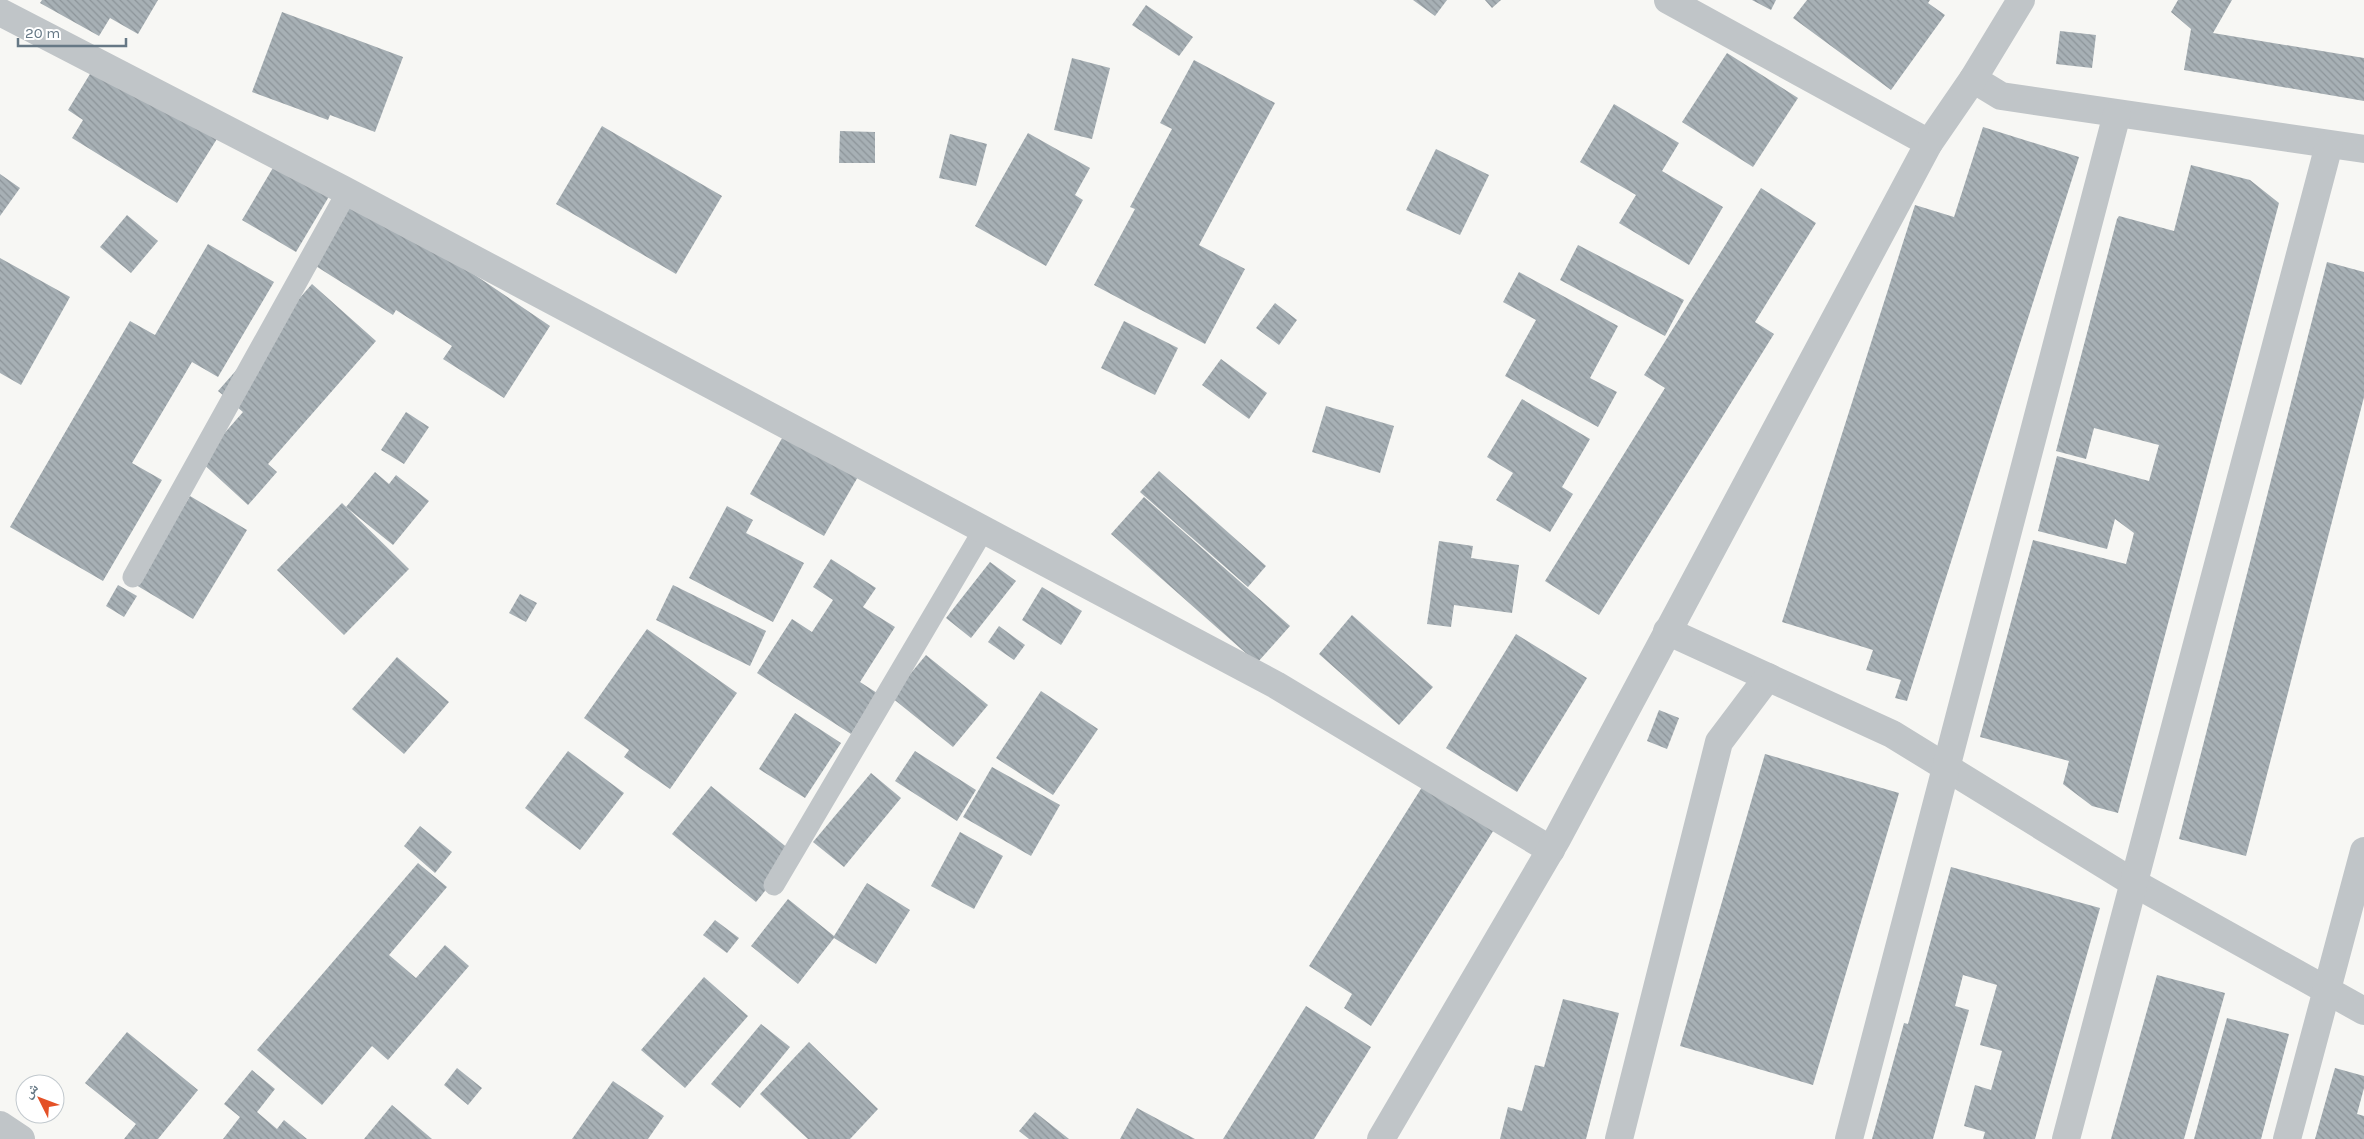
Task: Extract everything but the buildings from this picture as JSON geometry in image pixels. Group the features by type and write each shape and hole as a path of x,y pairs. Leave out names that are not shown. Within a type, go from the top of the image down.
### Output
{"street":[{"path":"1668,0 1928,143"},
{"path":"1380,1139 1551,850 1928,143 1973,79 2021,0"},
{"path":"0,12 347,192 1276,684 1551,850"},
{"path":"1973,79 2001,96 2364,149"},
{"path":"1848,1139 2117,114"},
{"path":"2066,1139 2329,145"},
{"path":"1667,631 1892,734 2134,883 2364,1011"},
{"path":"1618,1139 1719,742 1768,677"},
{"path":"2287,1139 2364,851"},
{"path":"0,1125 21,1139"}],"lane":[{"path":"133,577 347,192"},
{"path":"774,885 984,530"}]}
